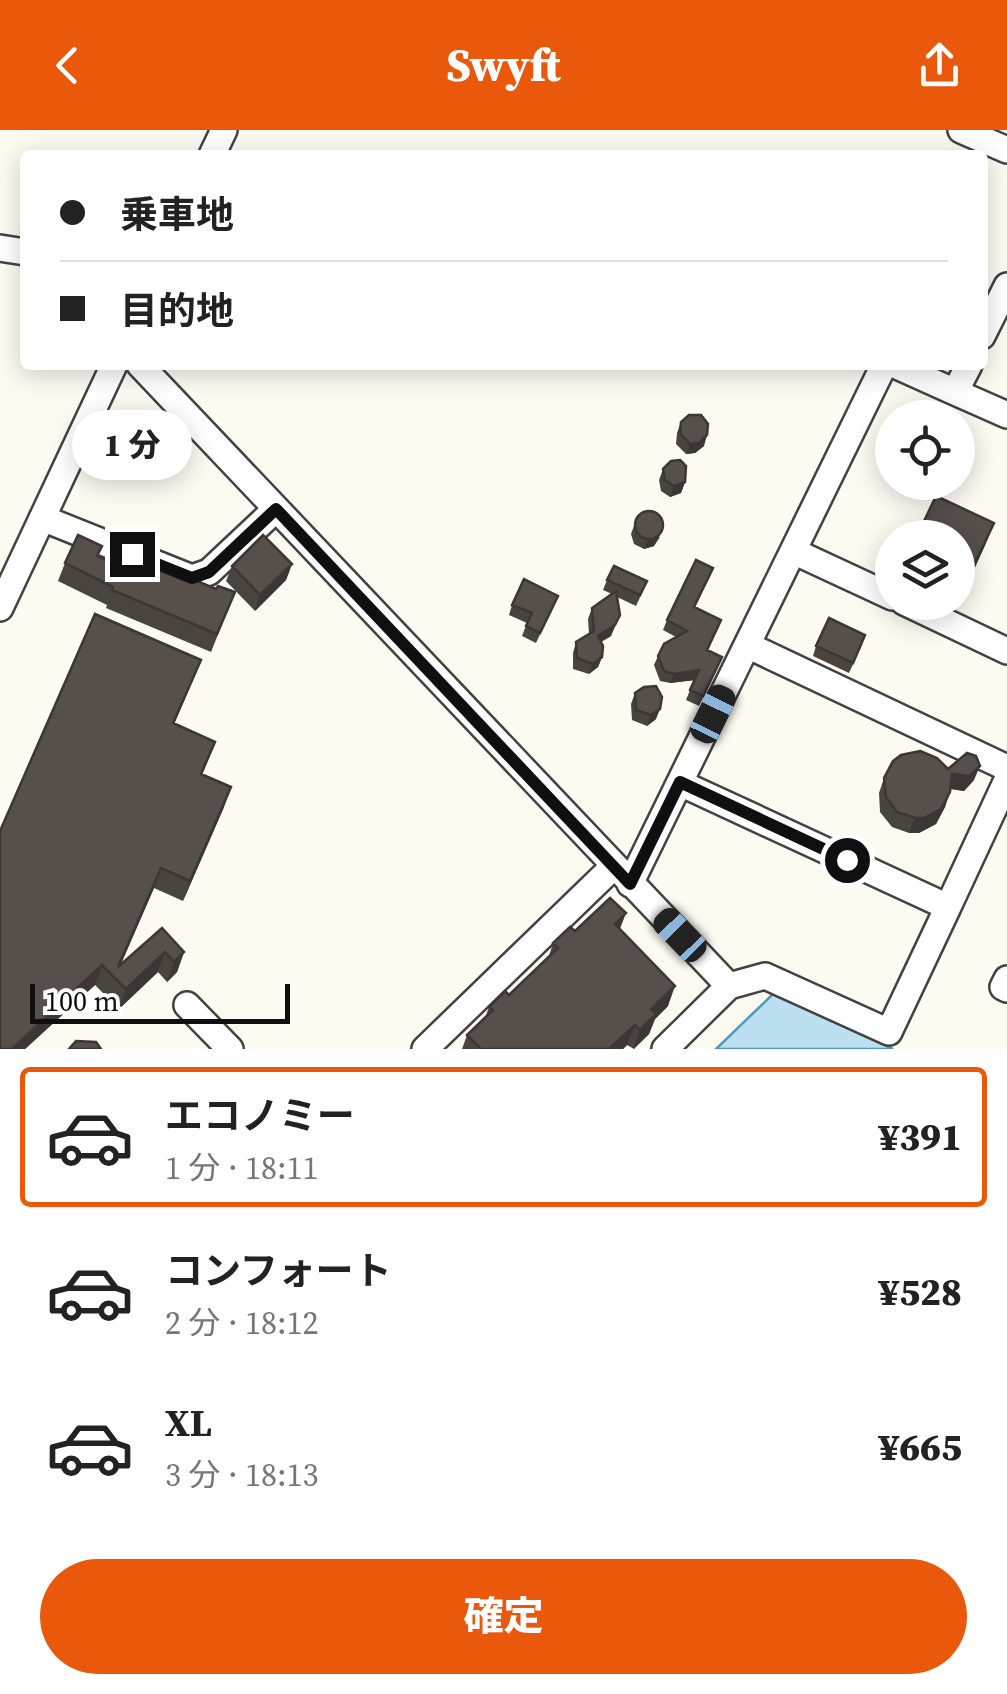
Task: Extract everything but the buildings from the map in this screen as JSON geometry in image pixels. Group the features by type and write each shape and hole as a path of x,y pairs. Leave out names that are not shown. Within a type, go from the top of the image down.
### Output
{"street":[{"path":"961,130 1007,150"},
{"path":"988,324 1007,286"},
{"path":"0,608 112,370"},
{"path":"145,370 729,986"},
{"path":"426,1049 622,875 680,782 882,370"},
{"path":"906,370 1007,416"},
{"path":"956,392 967,370"},
{"path":"42,518 192,578 209,572 276,509"},
{"path":"793,551 875,589"},
{"path":"943,620 1007,650"},
{"path":"747,645 1007,768"},
{"path":"665,1049 729,986 765,976 888,1032 1007,780"},
{"path":"680,782 948,907"},
{"path":"1007,979 1003,987 1007,989"},
{"path":"187,1005 230,1049"}],"water":[{"path":"773,994 893,1049 716,1049"}],"route":[{"path":"132,554 192,578 209,572 276,509 630,884 680,782 847,860"}]}
